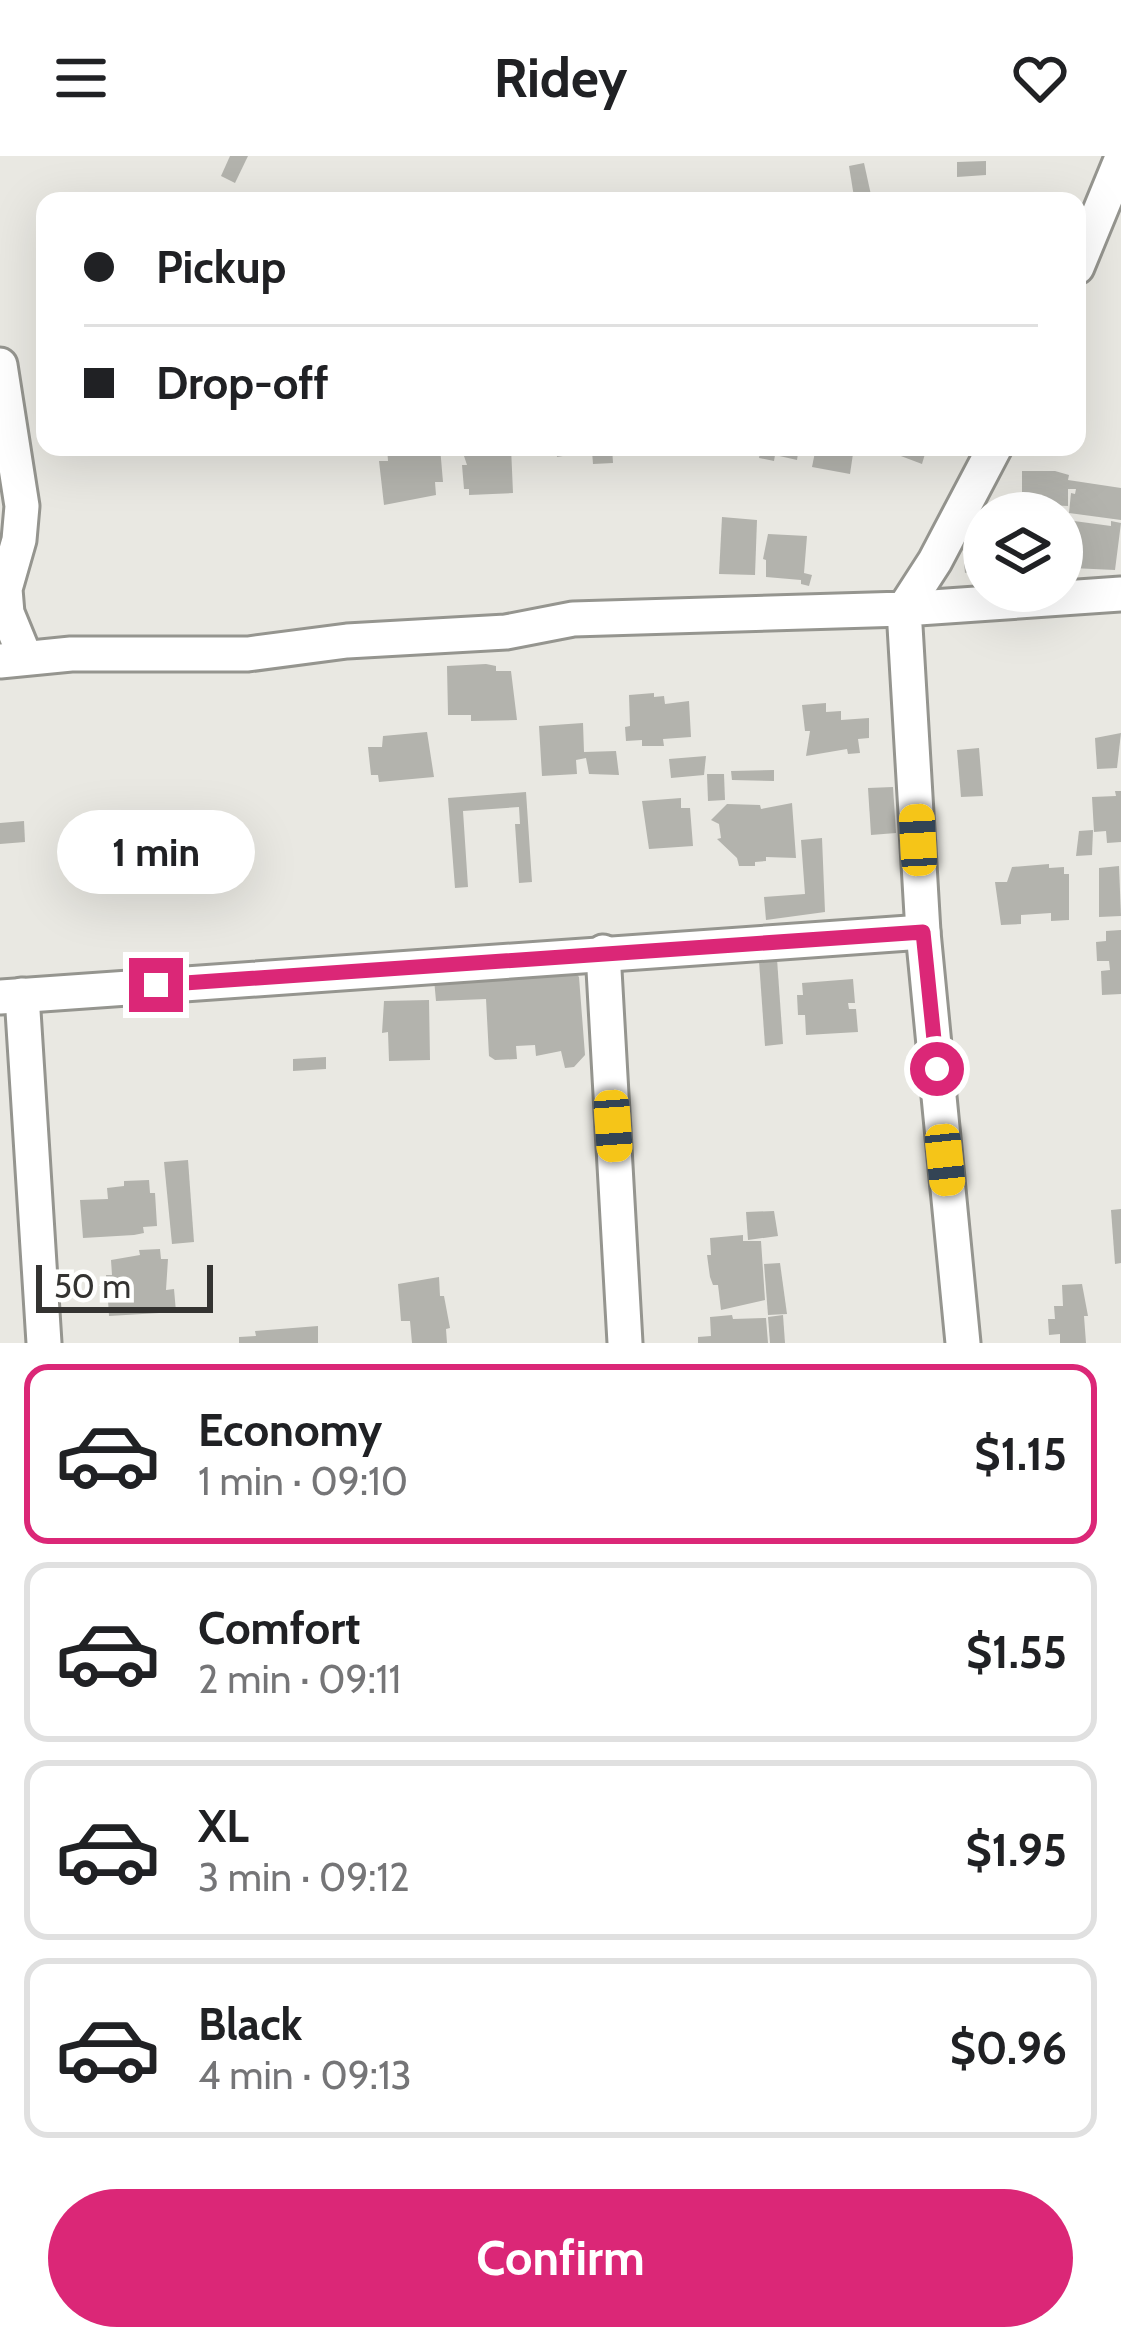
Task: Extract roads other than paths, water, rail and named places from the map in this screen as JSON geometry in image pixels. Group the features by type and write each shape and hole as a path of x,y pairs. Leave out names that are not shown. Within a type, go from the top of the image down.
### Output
{"street":[{"path":"1086,245 1121,160"},
{"path":"0,365 22,506 19,540 4,589 12,659 248,654 347,641 506,632 573,620 904,609 1121,594"},
{"path":"963,1343 923,932 904,609 989,456"},
{"path":"44,1343 11,996 923,932"},
{"path":"603,952 626,1343"}]}
